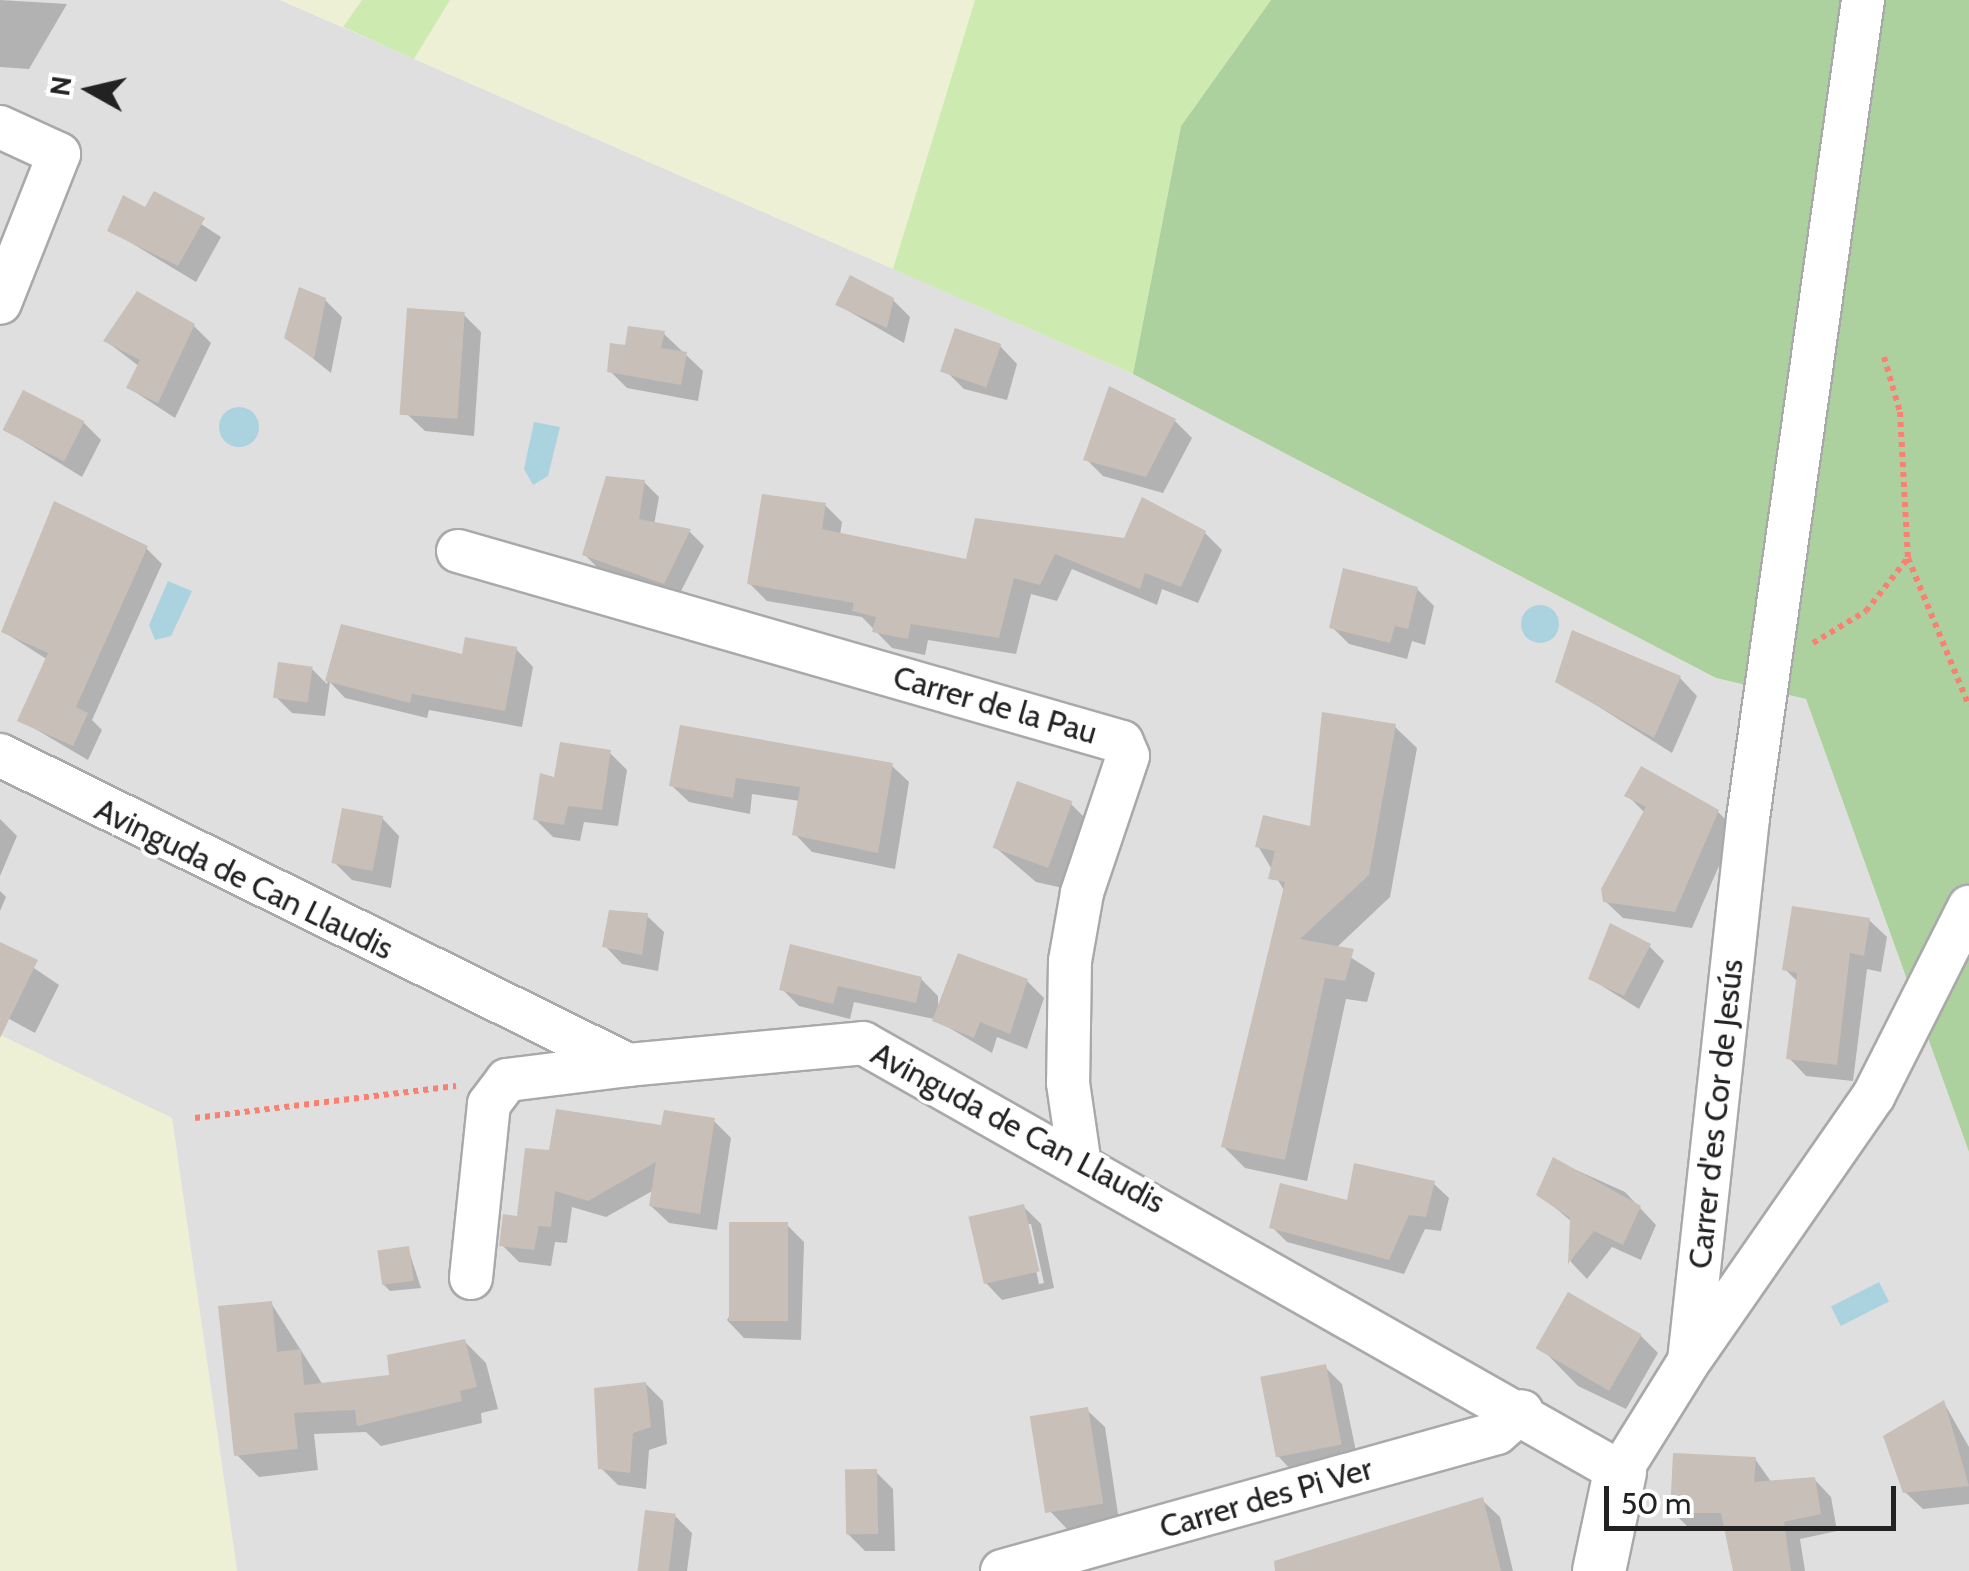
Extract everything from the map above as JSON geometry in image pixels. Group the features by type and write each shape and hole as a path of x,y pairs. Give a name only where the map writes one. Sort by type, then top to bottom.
{"street":[{"name":"Carrer d'es Cor de Jesús","path":"1598,1571 1620,1472 1689,1361 1773,636 1862,0"},
{"path":"0,127 59,154 0,303"},
{"name":"Carrer de la Pau","path":"458,551 1122,742 1128,756 1082,893 1070,961 1068,1083 1080,1158"},
{"name":"Avinguda de Can Llaudis","path":"0,755 628,1065 863,1043 1080,1158 1522,1411 1620,1472"},
{"path":"1689,1361 1874,1095 1969,907"},
{"path":"471,1278 489,1104 507,1080 628,1065"},
{"name":"Carrer des Pi Ver","path":"1002,1571 1497,1433 1522,1411"}],"path":[{"path":"1884,357 1900,412 1908,558 1969,706"},
{"path":"1773,636 1810,645 1866,610 1908,558"},
{"path":"196,1118 507,1080"}],"shaded area":[{"path":"0,0 280,0 1133,374 1716,678 1806,699 1969,1152 1969,1571 237,1571 172,1119 0,1035"}],"green space":[{"path":"280,0 362,0 343,27"},
{"path":"362,0 450,0 414,59 343,27"},
{"path":"450,0 975,0 893,269 414,59"},
{"path":"975,0 1271,0 1181,126 1133,374 893,269"},
{"path":"1271,0 1969,0 1969,1152 1806,699 1716,678 1133,374 1181,126"},
{"path":"0,1035 172,1118 237,1571 0,1571"}],"water":[{"path":"239,407 253,413 259,427 253,441 239,447 225,441 219,427 225,413"},
{"path":"534,422 560,427 548,476 533,485 524,469"},
{"path":"168,581 192,591 171,636 155,640 149,625"},
{"path":"1540,605 1553,611 1559,624 1553,637 1540,643 1527,637 1521,624 1527,611"},
{"path":"1879,1282 1889,1302 1841,1326 1831,1307"}],"building":[{"path":"154,191 205,218 178,266 107,231 123,195 145,207"},
{"path":"850,275 894,298 887,328 835,305"},
{"path":"299,287 326,298 314,359 284,338"},
{"path":"137,291 195,324 158,403 126,388 140,360 103,341"},
{"path":"407,308 465,312 457,419 400,415"},
{"path":"628,326 665,331 661,348 687,352 681,385 607,372 610,343 625,345"},
{"path":"955,328 1001,344 986,387 940,371"},
{"path":"1109,386 1176,419 1146,477 1083,460"},
{"path":"23,390 84,421 64,461 3,430"},
{"path":"606,476 645,480 639,519 691,529 664,584 582,555"},
{"path":"762,494 826,503 822,529 966,559 975,518 1124,538 1142,497 1206,531 1181,587 1145,573 1140,589 1055,554 1040,585 1014,578 999,638 911,624 908,639 872,632 876,617 852,611 854,603 747,584"},
{"path":"54,501 148,546 76,707 88,713 73,746 17,721 48,653 1,632"},
{"path":"1343,568 1418,587 1408,629 1395,626 1390,643 1329,628"},
{"path":"341,624 462,654 465,637 517,647 505,711 412,694 410,703 325,681"},
{"path":"1572,630 1681,676 1654,738 1555,682"},
{"path":"278,662 313,667 308,703 273,698"},
{"path":"1322,712 1396,724 1369,875 1300,939 1354,949 1345,981 1325,978 1285,1160 1221,1147 1285,882 1268,879 1275,851 1255,847 1263,815 1310,826"},
{"path":"680,725 893,763 878,853 792,835 800,787 736,778 733,798 669,786"},
{"path":"560,742 611,750 602,810 568,806 564,825 533,820 540,773 554,777"},
{"path":"1641,766 1719,810 1675,912 1603,902 1601,889 1646,807 1624,796"},
{"path":"1017,781 1072,801 1048,868 993,848"},
{"path":"342,808 383,816 373,871 331,863"},
{"path":"1792,906 1870,918 1864,956 1850,953 1837,1065 1786,1059 1797,973 1782,970"},
{"path":"609,910 648,913 642,955 602,947"},
{"path":"1610,923 1651,944 1624,996 1588,979"},
{"path":"0,942 38,960 0,1038"},
{"path":"790,944 922,977 916,1003 838,986 833,1004 779,990"},
{"path":"958,953 1028,979 1010,1034 980,1022 974,1038 932,1021"},
{"path":"556,1109 661,1125 664,1110 715,1118 700,1214 649,1206 656,1162 588,1201 555,1191 551,1227 539,1226 534,1250 499,1246 503,1214 517,1216 525,1148 549,1150"},
{"path":"1553,1157 1641,1206 1623,1245 1594,1231 1568,1264 1570,1218 1536,1195"},
{"path":"1354,1163 1435,1181 1426,1217 1409,1215 1389,1260 1269,1228 1280,1183 1347,1200"},
{"path":"1024,1204 1040,1271 984,1284 968,1217"},
{"path":"729,1222 788,1222 788,1321 729,1321"},
{"path":"409,1246 414,1281 382,1285 377,1250"},
{"path":"1568,1292 1642,1334 1609,1391 1536,1348"},
{"path":"272,1301 277,1352 301,1349 304,1385 389,1375 387,1355 465,1339 477,1387 460,1391 462,1401 357,1426 355,1410 294,1413 298,1449 234,1456 218,1306"},
{"path":"1326,1364 1342,1444 1276,1457 1260,1377"},
{"path":"646,1382 651,1427 633,1433 630,1473 598,1469 594,1388"},
{"path":"1944,1400 1969,1486 1903,1493 1883,1436"},
{"path":"1088,1407 1103,1504 1045,1513 1030,1416"},
{"path":"1673,1453 1756,1457 1754,1482 1815,1477 1821,1514 1784,1522 1791,1571 1733,1571 1721,1513 1670,1513"},
{"path":"877,1469 878,1534 846,1535 845,1470"},
{"path":"1483,1497 1501,1571 1275,1571 1274,1561"},
{"path":"645,1510 676,1514 669,1571 638,1571"}]}
